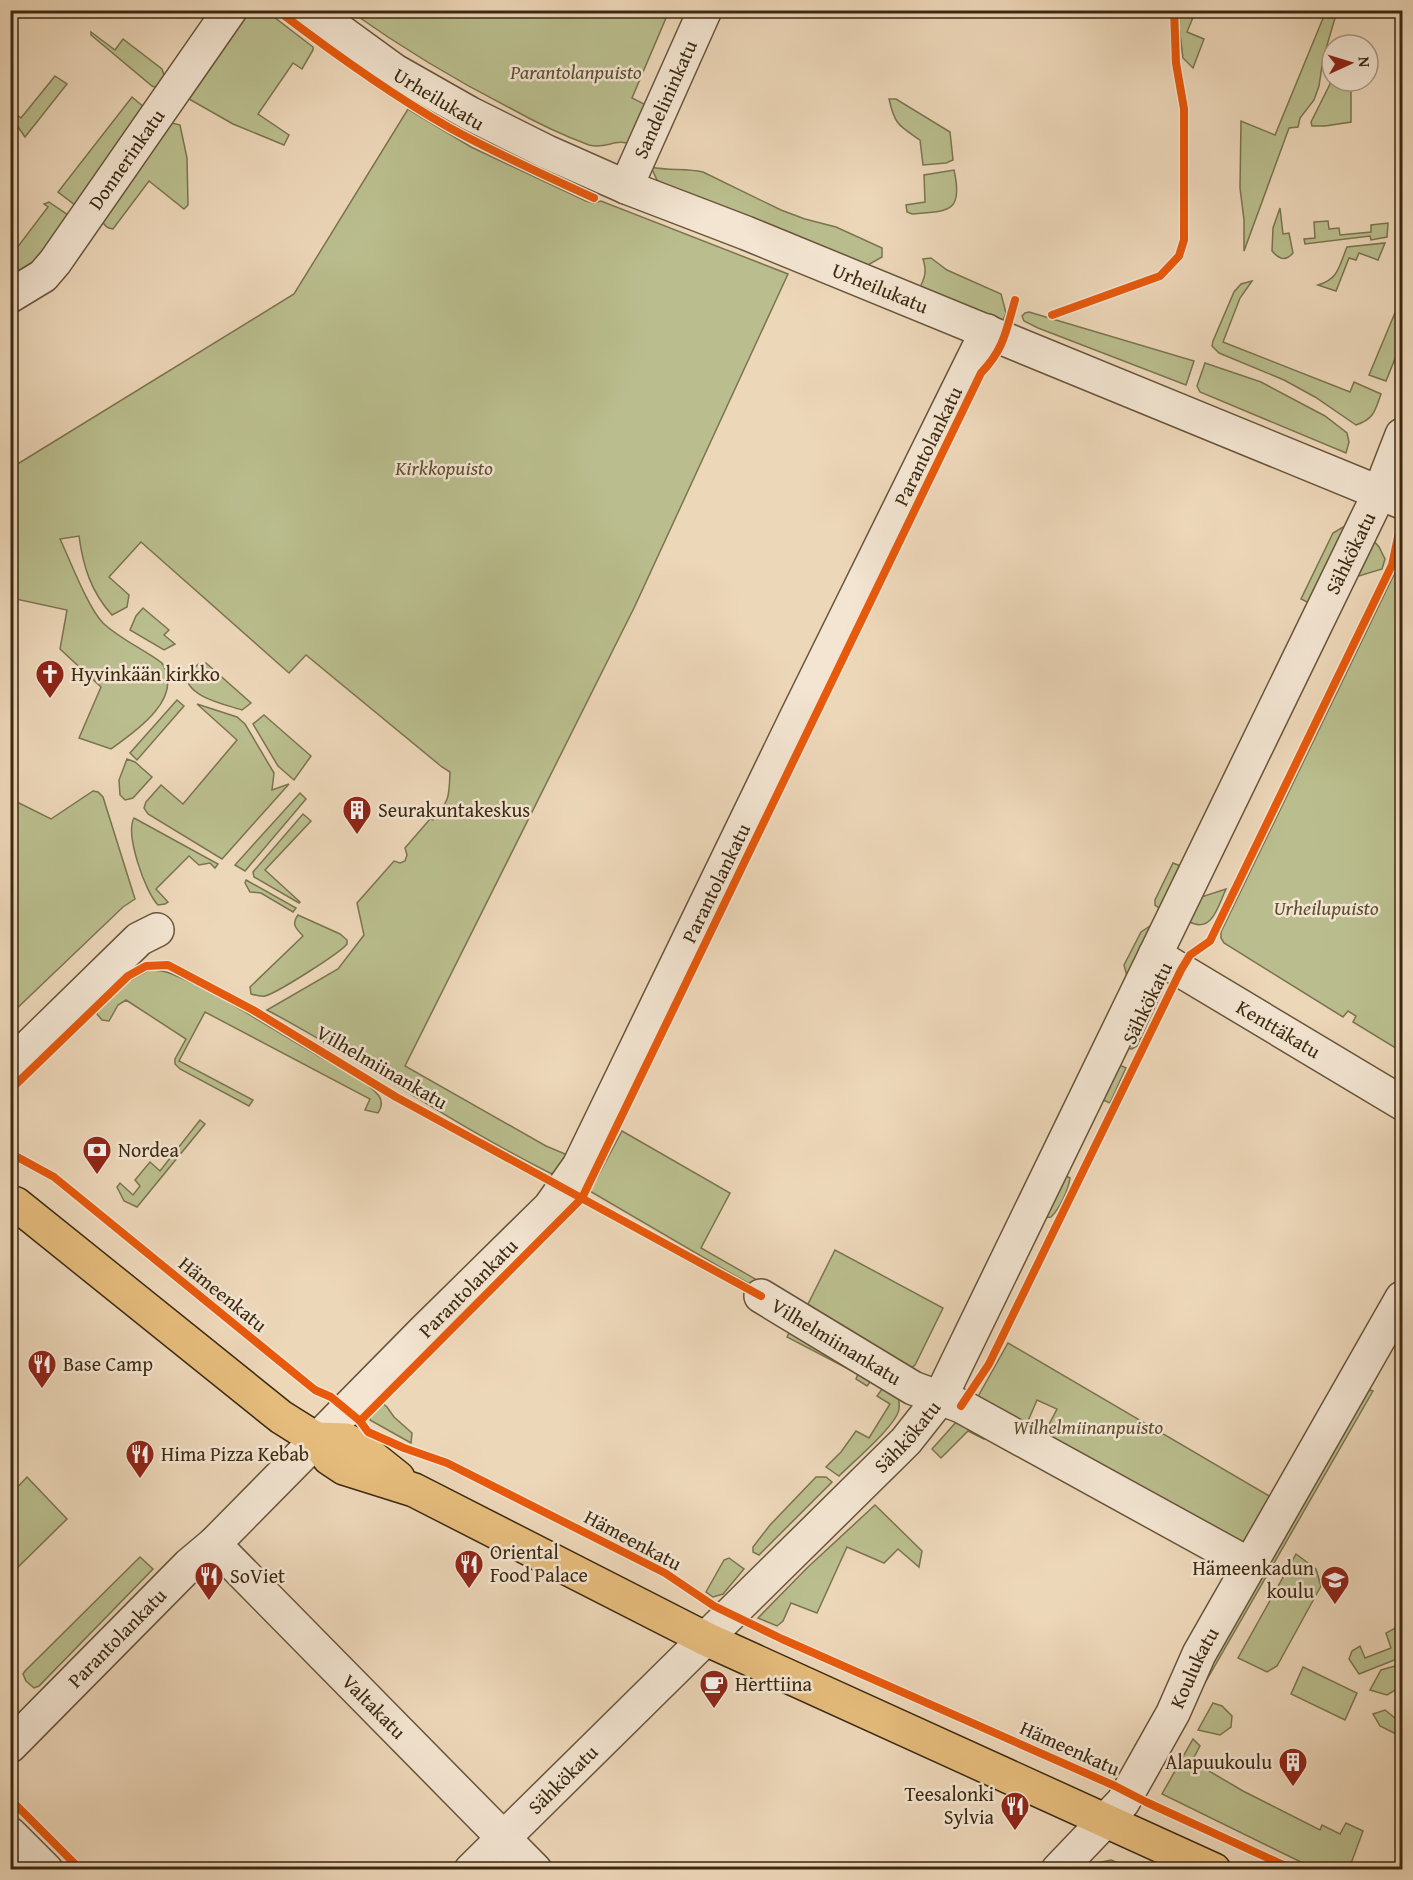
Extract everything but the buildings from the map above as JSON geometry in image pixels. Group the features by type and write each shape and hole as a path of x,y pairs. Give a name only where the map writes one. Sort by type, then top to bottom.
{"main road":[{"path":"12,1201 272,1410 316,1439 346,1440 358,1446 414,1490 706,1639 1214,1869"}],"street":[{"name":"Donnerinkatu","path":"10,296 43,276 55,262 230,10"},
{"name":"Urheilukatu","path":"311,10 395,71 430,92 547,152 626,187 746,233 1391,498"},
{"name":"Sandelininkatu","path":"626,187 705,10"},
{"name":"Parantolankatu","path":"10,1746 550,1207 579,1166 987,331"},
{"name":"Sähkökatu","path":"471,1869 906,1441 940,1398 1155,955 1391,498 1402,435"},
{"path":"10,1065 140,939 157,930"},
{"name":"Kenttäkatu","path":"1155,955 1402,1103"},
{"name":"Vilhelmiinankatu","path":"761,1296 914,1388 967,1409 1250,1565"},
{"name":"Koulukatu","path":"1058,1869 1123,1802 1173,1713 1199,1654 1402,1298"},
{"name":"Valtakatu","path":"214,1544 536,1869"},
{"path":"10,1834 46,1869"}],"green space":[{"path":"251,10 266,11 313,47 302,69 293,63 258,114 289,135 284,145 233,124 189,99"},
{"name":"Parantolanpuisto","path":"350,11 669,11 632,98 648,106 633,145 621,142 595,146 549,128 468,86 408,50"},
{"path":"669,11 689,11 684,17"},
{"path":"1177,11 1186,11 1194,15 1187,32 1204,39 1193,68 1183,58"},
{"path":"1326,11 1350,11 1335,18 1331,33 1320,33 1319,86 1314,100 1300,118 1298,127 1289,128 1244,251 1244,220 1240,188 1241,121 1275,135"},
{"path":"91,32 115,50 123,39 162,69 165,78 158,88 152,86 91,35"},
{"path":"55,76 67,84 25,137 11,117 13,112 21,118"},
{"path":"1326,93 1351,93 1351,122 1312,126 1311,122"},
{"path":"132,97 145,108 75,205 58,192"},
{"path":"889,99 896,99 950,132 953,160 946,163 923,165 920,140 899,124 893,114"},
{"name":"Kirkkopuisto","path":"408,109 471,147 586,201 593,203 601,201 788,274 634,608 405,1066 546,1146 570,1156 554,1175 481,1136 267,1010 338,969 364,935 357,903 394,861 400,863 405,861 407,855 405,848 430,819 433,820 443,808 449,793 450,772 306,655 289,673 141,542 109,577 129,595 127,607 112,615 93,588 83,558 79,536 60,539 97,616 117,634 162,663 167,676 167,689 162,701 144,724 111,749 79,738 101,687 60,649 67,610 11,598 11,468 294,294"},
{"path":"172,123 180,125 187,158 188,205 184,209 149,181 113,229 107,227 102,220"},
{"path":"651,167 703,172 781,210 836,227 882,248 882,257 868,265 664,185 657,180"},
{"path":"954,170 957,195 950,207 935,212 912,214 907,212 906,205 925,202 924,175"},
{"path":"49,202 68,215 35,261 11,276 10,257 48,207 44,204"},
{"path":"1280,208 1283,234 1289,233 1293,253 1285,258 1280,258 1272,251 1273,228"},
{"path":"1328,221 1329,229 1339,228 1340,235 1371,232 1371,225 1388,223 1387,237 1371,240 1370,236 1305,244 1304,239 1315,238 1314,222"},
{"path":"1385,243 1378,260 1359,253 1356,260 1349,258 1336,291 1318,285 1334,275 1347,247"},
{"path":"931,258 947,270 1001,294 1006,313 1002,323 919,289 925,274 923,259"},
{"path":"1252,281 1240,298 1223,342 1350,392 1354,382 1381,394 1370,417 1356,425 1315,397 1284,380 1219,353 1212,346 1234,292 1241,284"},
{"path":"1402,296 1402,341 1386,381 1369,375"},
{"path":"1029,312 1194,361 1186,385 1038,328 1024,321 1022,316"},
{"path":"1205,363 1261,382 1325,416 1347,433 1349,442 1346,453 1200,392 1197,386"},
{"path":"1343,527 1347,528 1311,604 1301,599 1333,533"},
{"path":"1373,540 1385,559 1382,569 1359,576 1357,574"},
{"name":"Urheilupuisto","path":"1402,558 1402,1052 1353,1022 1356,1016 1348,1011 1343,1017 1224,943 1221,932"},
{"path":"143,608 169,630 164,635 175,644 164,650 130,630 136,616"},
{"path":"206,663 251,703 242,710 216,702 192,688 187,681 186,673 199,664 202,667"},
{"path":"177,700 184,706 137,760 130,753"},
{"path":"197,704 237,717 245,724 274,773 272,790 289,784 222,859 148,814 144,808 146,802 161,785 183,804 237,740"},
{"path":"264,715 311,756 294,780 278,766 253,724"},
{"path":"127,759 135,762 152,777 133,798 125,800 120,795 119,780"},
{"path":"93,791 103,797 135,899 123,907 11,1014 11,799 51,819"},
{"path":"300,793 306,799 245,871 235,865"},
{"path":"303,814 311,821 265,870 299,903 254,877 253,872"},
{"path":"134,818 218,864 215,868 210,863 199,865 189,856 156,889 168,902 158,905 142,876 134,849 132,826"},
{"path":"1173,863 1183,867 1162,910 1155,905 1155,900"},
{"path":"246,880 296,908 293,912 261,893 250,892 245,883"},
{"path":"1226,889 1217,910 1208,922 1196,924 1188,921 1198,898"},
{"path":"298,915 340,934 347,940 347,944 321,964 272,993 263,996 251,994 250,987 303,936 295,924"},
{"path":"1150,926 1154,927 1128,980 1124,965 1141,932"},
{"path":"149,970 169,973 209,991 350,1074 379,1096 382,1104 378,1113 365,1110 370,1099 205,1012 179,1061 253,1100 249,1106 180,1069 175,1064 175,1059 186,1039 126,1000 118,1005 109,1021 102,1020 97,1014 98,1010 129,981"},
{"path":"1166,983 1137,1046 1132,1049 1125,1048 1155,990"},
{"path":"1117,1064 1126,1068 1110,1103 1101,1099"},
{"path":"200,1120 205,1124 137,1207 124,1201 117,1187 120,1183 133,1195 140,1186 135,1180 150,1162 160,1171"},
{"path":"622,1131 730,1193 701,1248 806,1308 835,1250 943,1308 915,1365 910,1369 737,1277 588,1190 597,1178"},
{"path":"1064,1175 1070,1178 1063,1199 1051,1217 1042,1218"},
{"path":"793,1325 874,1377 867,1386 856,1379 858,1374 787,1337"},
{"name":"Wilhelmiinanpuisto","path":"1008,1343 1271,1497 1241,1550 975,1402","holes":["1037,1400 1057,1409 1046,1430 1028,1421"]},
{"path":"885,1385 897,1390 899,1409 896,1416 883,1434 839,1476 826,1467 841,1452 856,1431 869,1438 890,1404 877,1396"},
{"path":"1373,1391 1190,1709 1201,1677 1366,1392"},
{"path":"381,1402 412,1433 411,1443 370,1420 370,1414"},
{"path":"958,1420 987,1436 984,1439 968,1431 941,1458 932,1449"},
{"path":"27,1477 67,1519 11,1574 11,1494"},
{"path":"816,1477 826,1477 832,1482 759,1555 753,1552 753,1547 770,1525"},
{"path":"875,1505 922,1551 919,1567 898,1549 884,1563 847,1547 817,1613 791,1603 783,1621 777,1626 758,1618 807,1568"},
{"path":"1296,1554 1316,1569 1321,1586 1277,1666 1267,1672 1238,1658"},
{"path":"140,1557 153,1569 39,1686 34,1688 26,1681 23,1674 25,1671"},
{"path":"729,1558 744,1569 723,1594 713,1597 706,1592 724,1560"},
{"path":"1399,1626 1402,1628 1402,1657 1359,1674 1349,1659 1352,1651 1360,1646 1365,1658 1391,1648 1386,1633"},
{"path":"1402,1664 1402,1686 1387,1695 1370,1690 1381,1670"},
{"path":"1303,1667 1357,1693 1345,1720 1291,1694"},
{"path":"1402,1702 1402,1715 1399,1723 1402,1725 1402,1737 1380,1726 1373,1714 1385,1710 1395,1718"},
{"path":"1213,1703 1222,1706 1232,1716 1231,1727 1220,1735 1198,1730"},
{"path":"1193,1739 1200,1746 1192,1761 1243,1791 1320,1830 1322,1825 1340,1834 1346,1823 1363,1831 1349,1869 1315,1869 1162,1794"},
{"path":"1111,1860 1133,1869 1091,1869 1097,1863"}],"cycle path":[{"path":"277,10 362,72 428,115 486,147 594,198"},
{"path":"1052,315 1160,276 1179,256 1184,240 1184,109 1176,63 1174,10"},
{"path":"360,1421 582,1198 981,373 999,348 1015,300"},
{"path":"961,1406 989,1364 1181,970 1190,955 1210,941 1392,565 1402,518"},
{"path":"10,1090 128,976 146,966 168,965 253,1010 396,1097 761,1296"},
{"name":"Hämeenkatu","path":"10,1153 54,1177 315,1390 331,1397 360,1421 368,1432 447,1463 665,1573 714,1606 782,1639 1115,1786 1294,1870"},
{"path":"10,1799 81,1870"}],"place":[{"name":"Hyvinkään kirkko","path":"50,700"},
{"name":"Seurakuntakeskus","path":"357,836"},
{"name":"Nordea","path":"97,1176"},
{"name":"Base Camp","path":"42,1390"},
{"name":"Hima Pizza Kebab","path":"140,1480"},
{"name":"Oriental Food Palace","path":"469,1590"},
{"name":"SoViet","path":"209,1602"},
{"name":"Hämeenkadun koulu","path":"1335,1606"},
{"name":"Herttiina","path":"714,1710"},
{"name":"Alapuukoulu","path":"1293,1788"},
{"name":"Teesalonki Sylvia","path":"1015,1832"}]}
